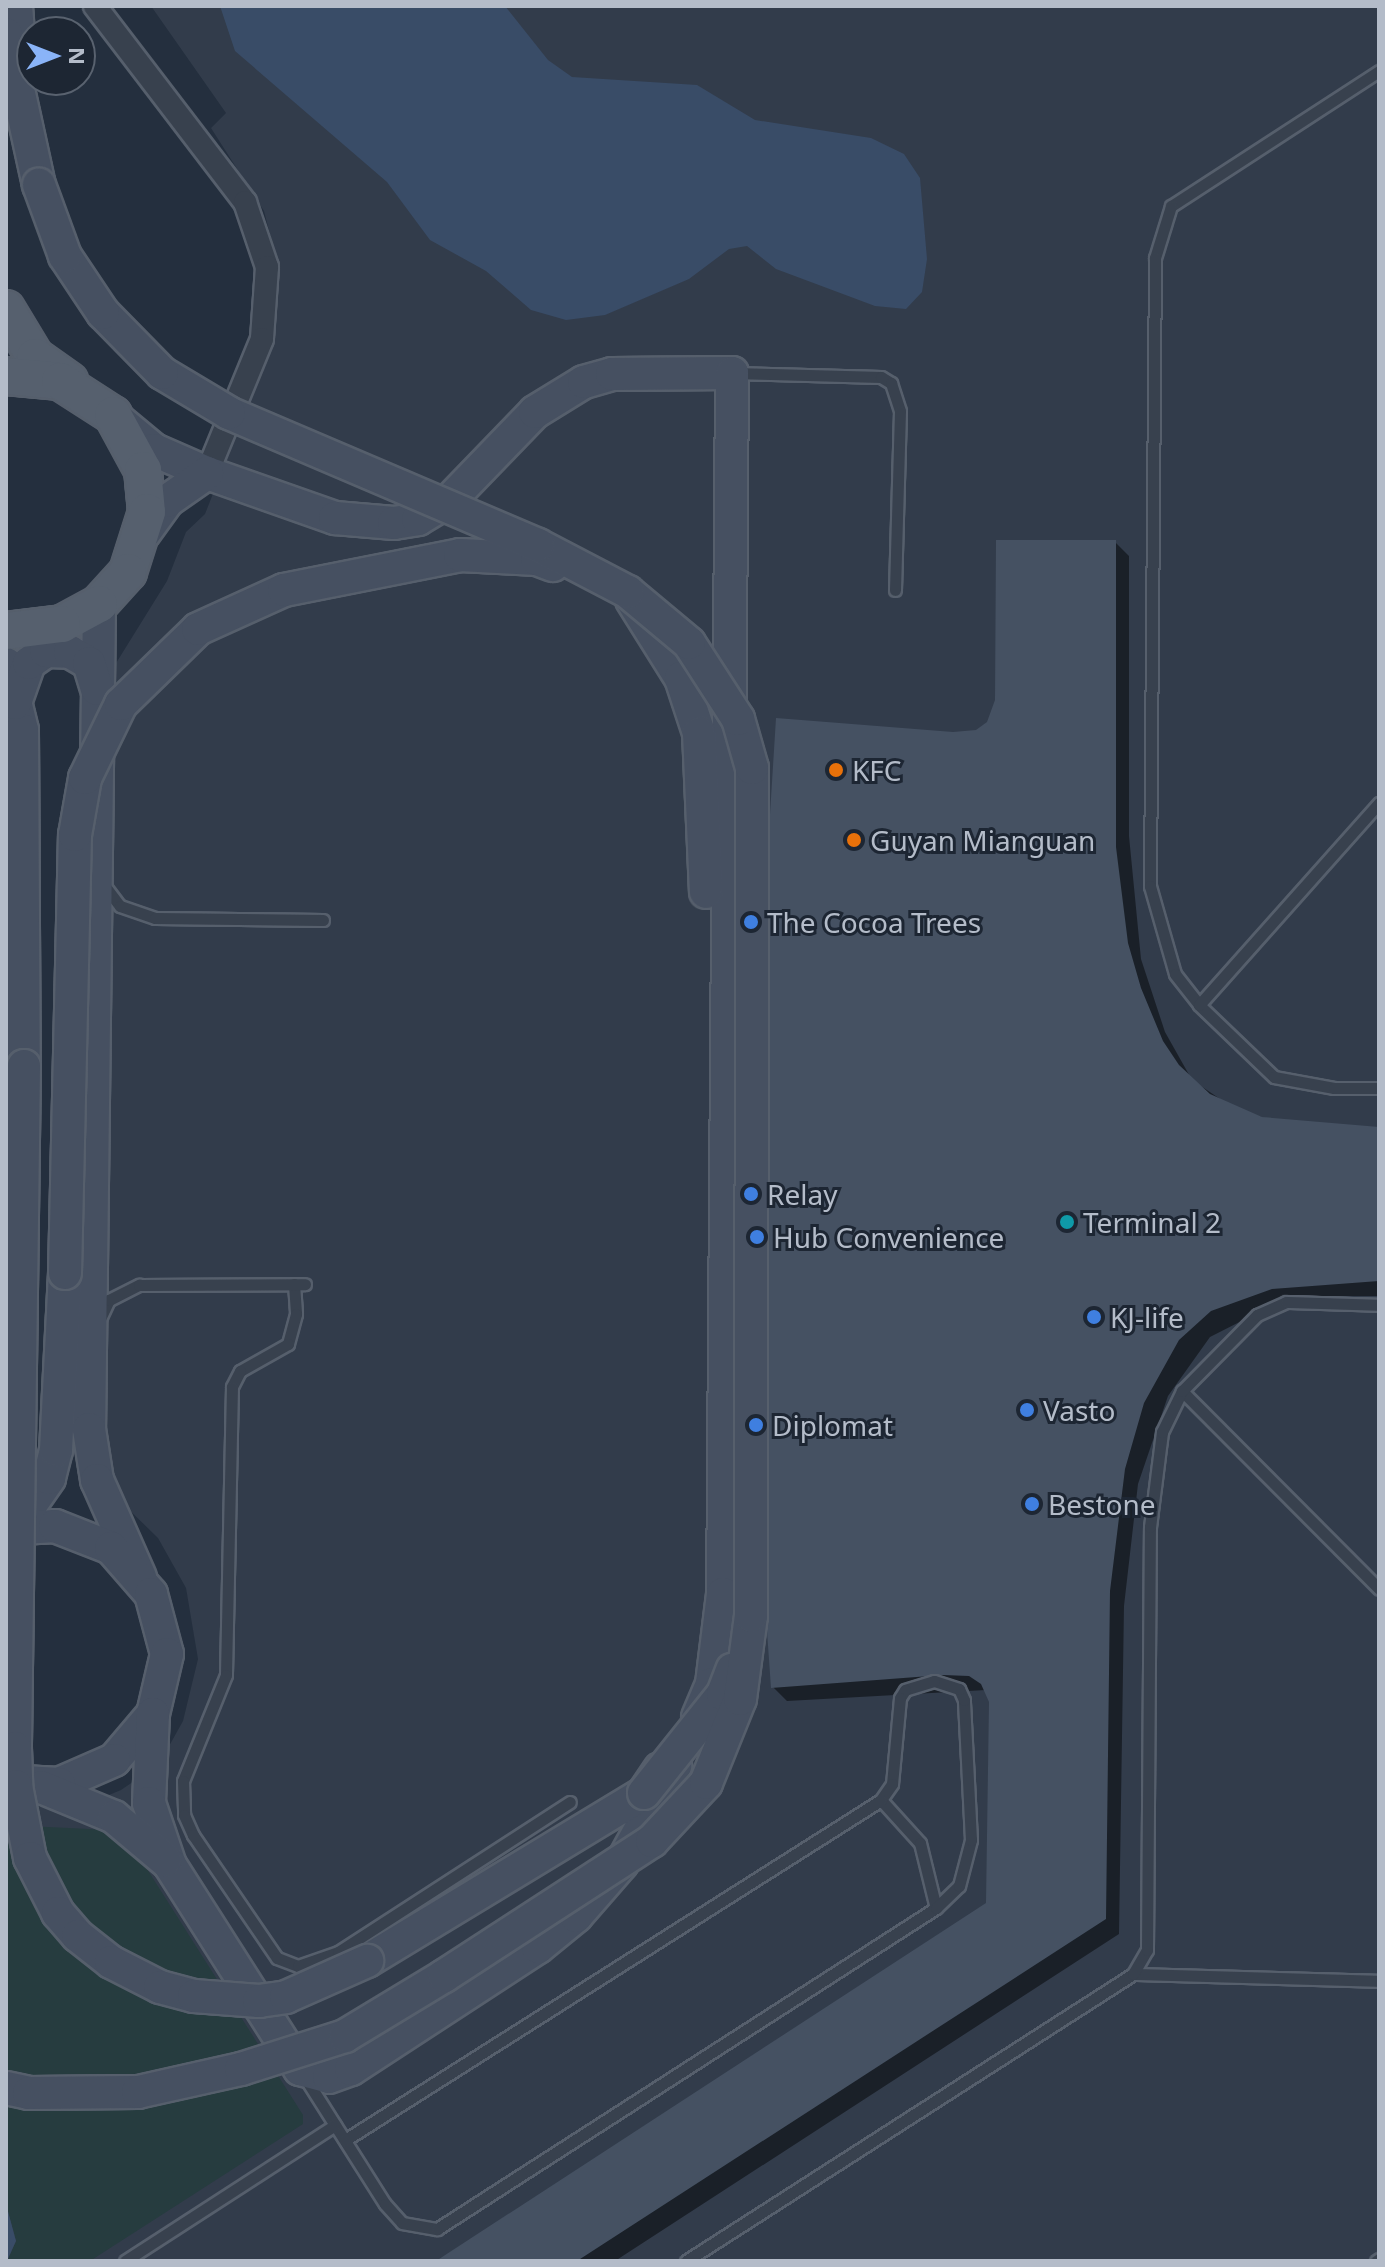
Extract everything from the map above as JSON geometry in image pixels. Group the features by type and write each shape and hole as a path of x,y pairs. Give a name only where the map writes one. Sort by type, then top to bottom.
{"main road":[{"path":"6,34 16,69"},
{"path":"6,2088 29,2093 138,2092 241,2069 345,2036 444,1976 652,1841 706,1783 740,1699 751,1616 752,768 738,719 689,643 628,592 538,545 229,413 162,373 103,313 65,256 39,185 23,96"},
{"path":"6,309 35,357 154,450 207,473 335,518 394,523 418,519 450,500 535,412 584,382 612,374 732,373 723,1594 712,1684 687,1745 622,1863 576,1916 538,1947 351,2069 329,2077 300,2069 170,1865 149,1803 153,1714 167,1654 160,1613 140,1577 97,1480 89,1429 99,604"},
{"path":"6,376 39,376 79,390"},
{"path":"113,415 143,470 144,533"},
{"path":"6,631 62,624 99,604 128,572 144,533 167,501 207,473"},
{"path":"6,1527 29,1507 49,1478 56,1450 65,1273 75,835 85,778 121,704 198,629 298,587 460,555 537,559 628,592 681,678 699,733 706,801 709,1550 698,1686 680,1739 644,1793"},
{"path":"6,744 16,697 29,663 46,651 70,652 89,663 98,692"},
{"path":"6,664 22,730 24,1066 16,1786 30,1858 58,1913 111,1962 160,1987 228,2000 286,1997 367,1961 644,1793 723,1694 751,1616"},
{"path":"6,1527 34,1525 74,1531 111,1548 140,1577"},
{"path":"38,1786 78,1779 114,1760 153,1714"},
{"path":"6,1781 38,1786 114,1817 170,1865"}],"street":[{"path":"95,6 245,202 267,267 262,339 207,473"}],"lane":[{"path":"1379,71 1171,206 1155,258 1150,886 1175,974 1199,1005 1274,1077 1334,1088 1379,1088"},
{"path":"732,373 881,377 891,383 900,411 895,590"},
{"path":"1199,1005 1379,803"},
{"path":"96,875 120,906 155,918 323,920"},
{"path":"90,1342 109,1300 139,1285 300,1284 288,1344 240,1371 232,1387 226,1675 183,1781 184,1815 193,1835 277,1958 298,1966 338,1952 570,1802"},
{"path":"686,2261 1133,1974 1147,1950 1150,1527 1162,1432 1182,1391 1257,1315 1286,1302 1379,1305"},
{"path":"1182,1391 1379,1589"},
{"path":"300,2069 335,2125 345,2140 402,2223 437,2229 936,1908 959,1886 971,1840 964,1700 959,1689 934,1681 905,1690 892,1784 881,1800 345,2140"},
{"path":"881,1800 920,1843 936,1908"},
{"path":"1133,1974 1379,1981"},
{"path":"125,2261 335,2125"}],"shaded area":[{"path":"151,6 1379,6 1379,2261 6,2261 6,1807 80,1807 121,1790 159,1764 183,1721 198,1659 186,1588 158,1538 118,1499 103,1444 113,668 167,581 186,532 205,514 261,372 276,301 274,250 264,211 211,128 226,113"}],"green space":[{"path":"6,1825 110,1830 135,1850 303,2115 303,2124 90,2261 7,2261 16,2241 6,2204"}],"water":[{"path":"220,6 505,6 548,60 572,77 697,85 755,120 871,138 904,154 920,178 927,259 922,292 906,309 875,306 776,269 747,246 729,249 689,279 605,315 566,320 531,310 486,271 430,240 387,182 235,51"},
{"path":"6,2204 16,2241 7,2261 6,2261"}],"building":[{"name":"Terminal 2","path":"996,540 1116,540 1116,847 1128,943 1141,988 1163,1041 1179,1065 1210,1094 1262,1117 1379,1127 1379,1281 1272,1289 1211,1311 1179,1340 1144,1403 1125,1469 1110,1591 1106,1919 577,2261 436,2261 986,1903 989,1702 981,1684 969,1676 943,1675 771,1688 765,1603 761,958 776,718 953,732 976,730 987,722 995,700"}],"place":[{"name":"KFC","path":"836,770"},
{"name":"Guyan Mianguan","path":"854,840"},
{"name":"The Cocoa Trees","path":"751,922"},
{"name":"Relay","path":"751,1194"},
{"name":"Terminal 2","path":"1067,1222"},
{"name":"Hub Convenience","path":"757,1237"},
{"name":"KJ-life","path":"1094,1317"},
{"name":"Vasto","path":"1027,1410"},
{"name":"Diplomat","path":"756,1425"},
{"name":"Bestone","path":"1032,1504"}]}
